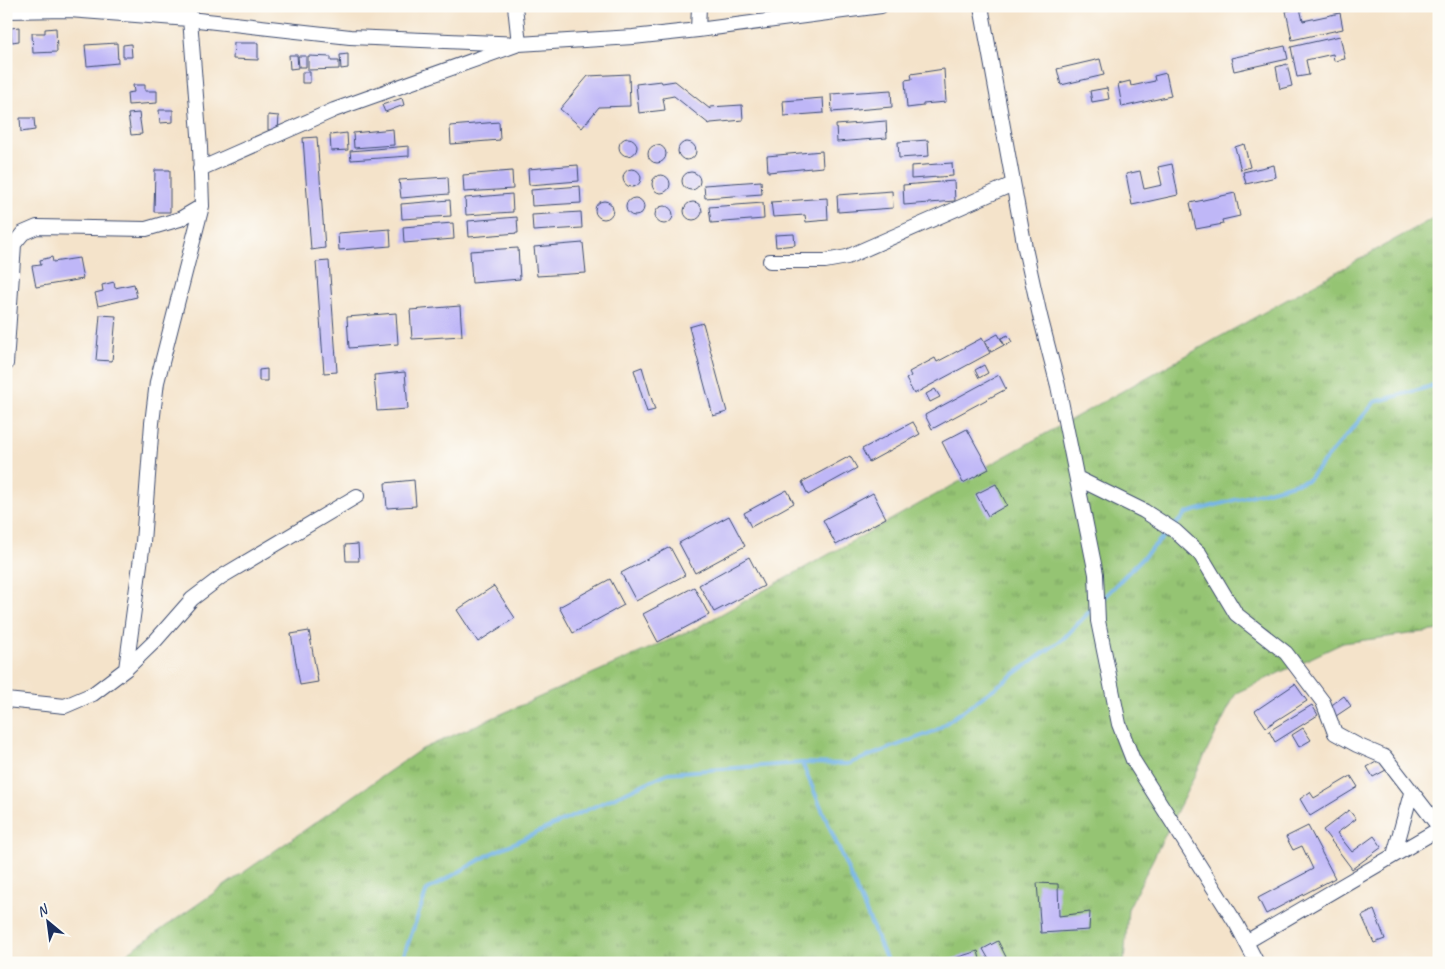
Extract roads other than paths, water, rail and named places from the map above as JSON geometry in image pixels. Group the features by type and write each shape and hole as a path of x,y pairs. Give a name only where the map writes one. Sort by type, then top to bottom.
{"street":[{"path":"515,6 519,44"},
{"path":"698,6 698,30"},
{"path":"6,11 69,10 189,13 350,37 519,44 633,37 881,6"},
{"path":"981,6 1013,184 1040,316 1058,386 1096,574 1098,621 1119,724 1133,760 1232,917 1257,963"},
{"path":"126,669 143,542 157,382 202,206 189,13"},
{"path":"200,169 334,110 519,44"},
{"path":"770,260 825,261 847,257 1013,184"},
{"path":"6,233 23,233 37,227 146,229 180,219 202,206"},
{"path":"6,364 14,244 23,233"},
{"path":"1077,478 1144,511 1175,531 1200,554 1236,614 1286,653 1323,702 1335,733 1384,757 1397,771 1411,793 1439,828 1246,942"},
{"path":"6,700 65,706 93,694 126,669 156,640 192,599 221,577 357,496"},
{"path":"1394,855 1411,793"}],"waterway":[{"path":"1101,600 1187,513 1308,480 1375,402 1439,384"},
{"path":"401,963 427,890 492,853 668,773 802,763 848,764 935,731 1063,639 1094,607"},
{"path":"802,763 888,963"}]}
